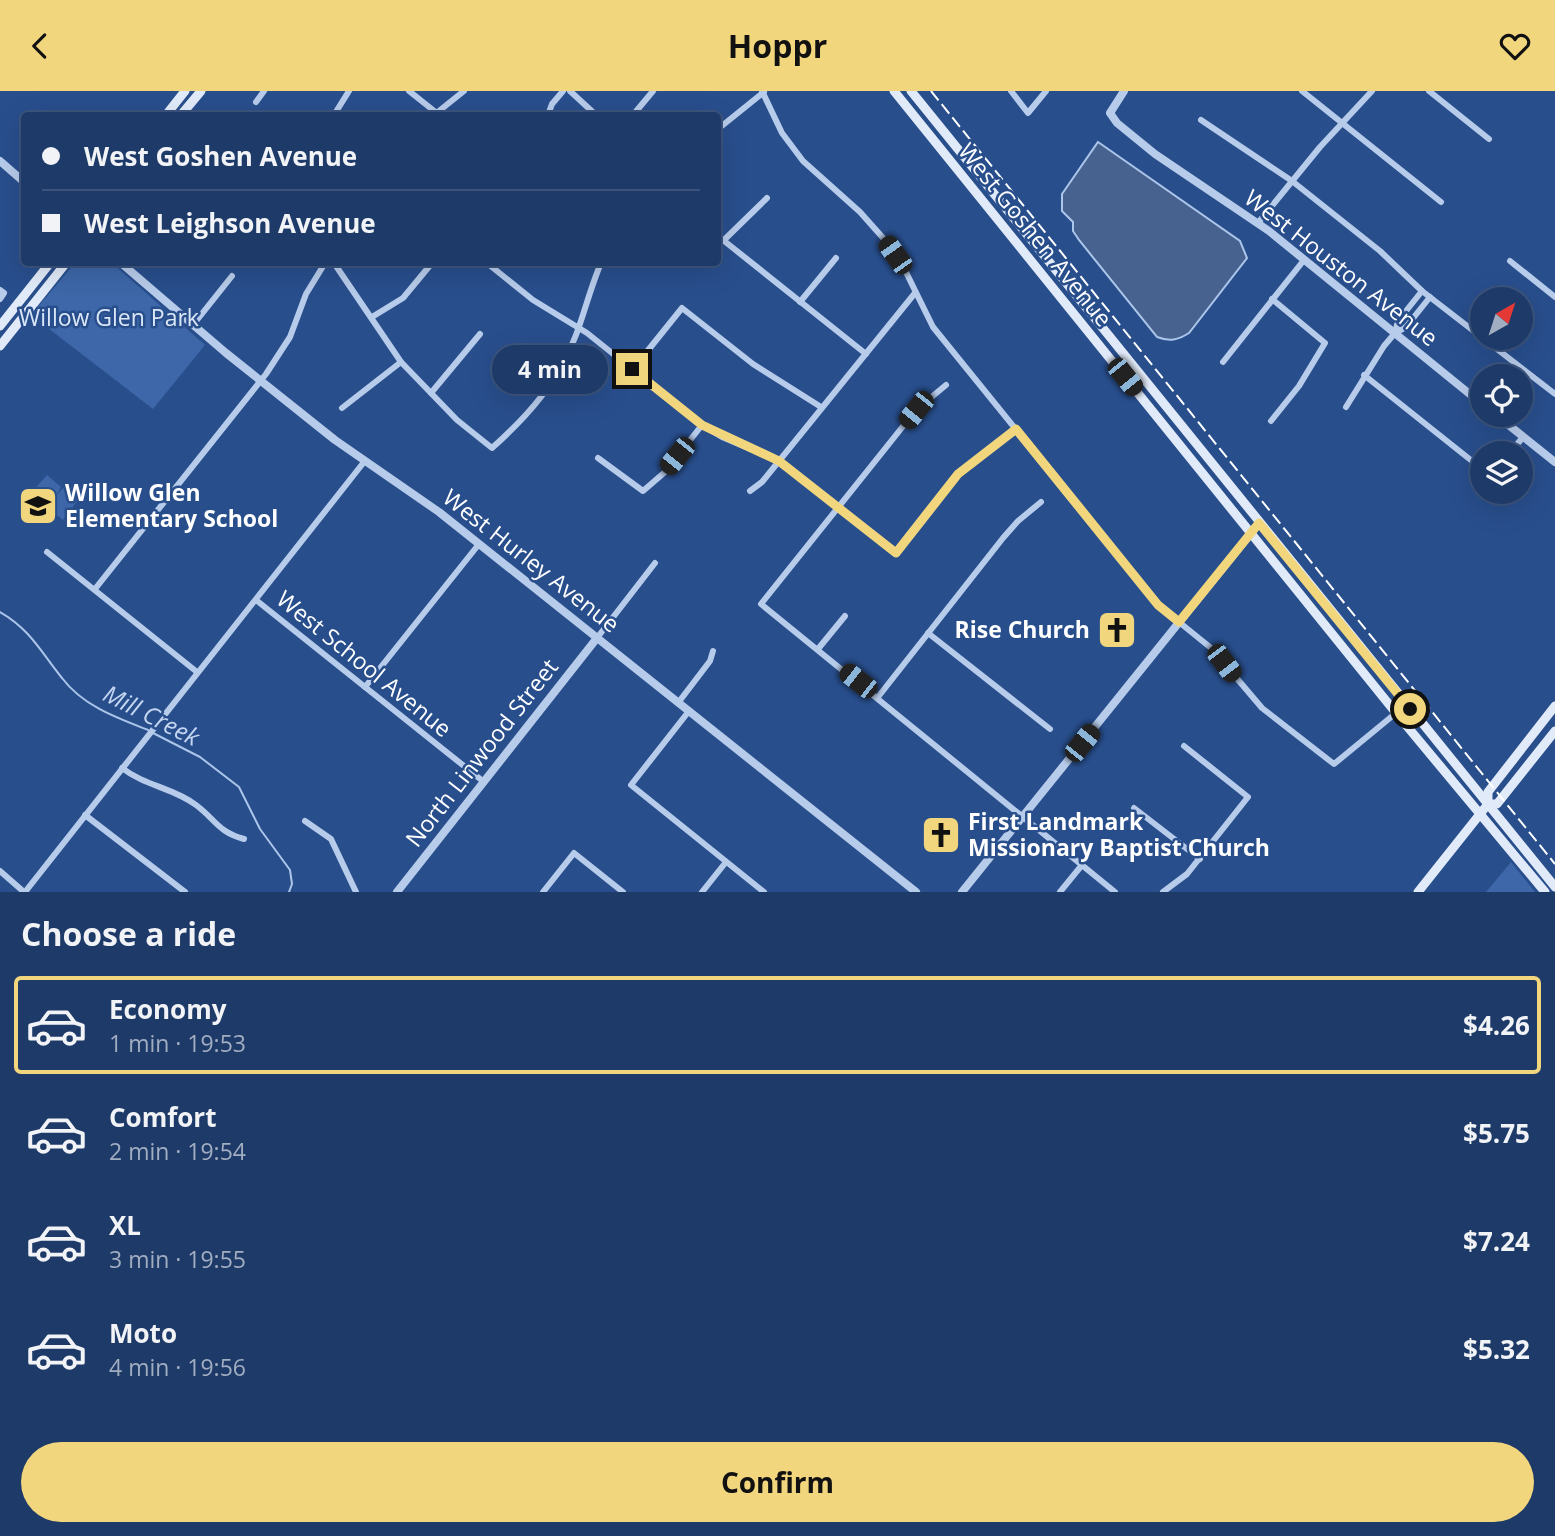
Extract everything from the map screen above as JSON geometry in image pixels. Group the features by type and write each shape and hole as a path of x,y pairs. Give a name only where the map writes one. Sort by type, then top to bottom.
{"main road":[{"path":"168,112 185,91"},
{"path":"184,112 201,91"},
{"name":"West Goshen Avenue","path":"894,91 1396,713 1545,892"},
{"name":"West Goshen Avenue","path":"911,91 1555,887"},
{"path":"0,326 48,266"},
{"path":"0,346 64,266"},
{"path":"1062,300 1080,310 1113,349 1120,351"},
{"path":"1418,892 1488,804 1488,792 1555,706"},
{"path":"1488,804 1497,804 1555,731"}],"street":[{"path":"256,102 264,91"},
{"path":"336,112 349,91"},
{"path":"409,91 434,112"},
{"path":"440,112 464,91"},
{"path":"549,112 563,91"},
{"path":"570,91 593,112"},
{"path":"636,112 653,91"},
{"path":"1011,91 1028,113 1046,91"},
{"name":"West Houston Avenue","path":"1124,91 1110,113 1117,123 1172,167 1258,223 1470,394"},
{"path":"1302,91 1441,202"},
{"path":"1258,223 1372,91"},
{"path":"1429,91 1489,139"},
{"path":"721,127 763,92 782,133 803,161 859,212 884,239 902,264 933,327 1158,605 1211,648 1262,708 1334,764 1396,713"},
{"path":"1201,120 1292,181 1380,251 1422,291 1555,394"},
{"path":"0,161 21,179"},
{"path":"767,198 723,241 866,354"},
{"path":"800,302 836,258"},
{"path":"1223,362 1304,260"},
{"path":"1510,261 1555,297"},
{"name":"West Hurley Avenue","path":"124,266 193,325 364,462 417,496 916,892"},
{"path":"95,589 283,349 312,283 324,266"},
{"path":"336,266 401,362 492,448 541,399 556,378 579,328 600,266"},
{"path":"372,317 403,298 430,266"},
{"path":"491,266 533,300 579,328 702,425 779,461 896,553 958,474 1016,429"},
{"path":"193,325 232,276"},
{"path":"1346,407 1364,375 1395,333 1398,321 1422,291"},
{"path":"750,491 779,461 915,293"},
{"path":"1395,333 1406,327 1430,297"},
{"path":"1271,421 1299,386 1325,343 1272,299"},
{"path":"632,369 682,308 753,364 821,407"},
{"path":"431,393 480,334"},
{"path":"342,408 401,362"},
{"path":"1364,375 1470,459"},
{"path":"946,385 916,410 761,604 1115,892"},
{"path":"598,458 638,489 647,489 702,425"},
{"path":"1511,427 1555,462"},
{"path":"1520,441 1523,437"},
{"path":"0,871 24,892 364,462"},
{"path":"878,697 1018,521 1041,502"},
{"path":"962,892 1249,531 1259,523"},
{"path":"365,687 478,544"},
{"path":"47,552 197,672"},
{"path":"597,638 655,563"},
{"name":"West School Avenue","path":"256,600 484,782"},
{"path":"818,649 845,616"},
{"path":"928,633 1050,729"},
{"name":"North Linwood Street","path":"397,892 597,638"},
{"path":"678,702 710,661 713,651"},
{"path":"689,711 631,785 764,892"},
{"path":"1163,892 1200,859 1248,797 1184,746"},
{"path":"122,768 144,783 195,804 221,831 244,839"},
{"path":"1134,808 1200,859"},
{"path":"85,815 185,892"},
{"path":"305,821 331,839 356,892"},
{"path":"543,892 575,853 622,892"},
{"path":"702,892 726,862"},
{"path":"1060,892 1082,865"}],"green space":[{"name":"Willow Glen Park","path":"72,266 115,266 205,345 153,409 31,315"},
{"path":"47,475 61,487 56,496 63,488 78,500 63,520 30,494"},
{"path":"1511,862 1535,892 1486,892"}],"shaded area":[{"path":"1098,142 1240,241 1247,258 1189,333 1181,337 1170,340 1157,337 1079,240 1073,231 1073,222 1062,211 1062,194"}],"waterway":[{"name":"Mill Creek","path":"0,612 27,633 70,688 90,704 148,730"},
{"name":"Mill Creek","path":"153,733 200,757 239,787 260,829 290,870 292,884 289,892"}],"railway":[{"path":"931,91 1555,864"}],"place":[{"name":"Willow Glen Elementary School","path":"38,506"},
{"name":"Rise Church","path":"1117,630"},
{"name":"First Landmark Missionary Baptist Church","path":"941,835"}],"route":[{"path":"632,369 702,425 722,437 779,461 896,553 958,474 1016,429 1158,605 1179,622 1249,531 1259,523 1410,709"}]}
